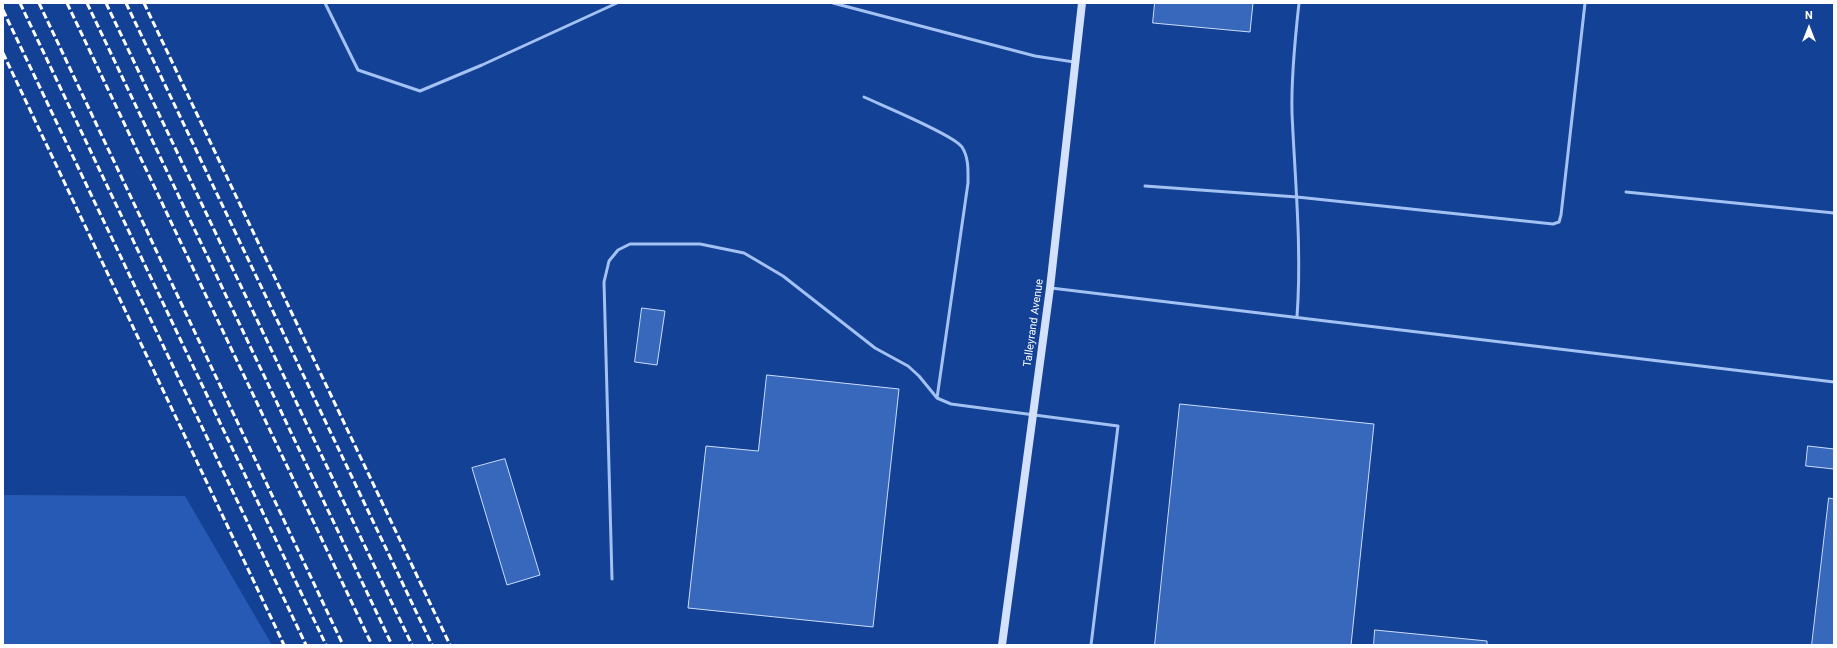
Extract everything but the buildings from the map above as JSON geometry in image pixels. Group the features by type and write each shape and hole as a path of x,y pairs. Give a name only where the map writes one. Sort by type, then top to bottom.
{"street":[{"name":"Talleyrand Avenue","path":"1002,645 1050,288 1082,3"}],"lane":[{"path":"324,3 358,70 420,91 482,65 617,3"},
{"path":"833,3 1036,56 1076,62"},
{"path":"1297,317 1300,284 1292,111 1296,32 1300,3"},
{"path":"1145,186 1297,197 1553,224 1559,222 1585,3"},
{"path":"864,97 947,136 960,145 965,153 968,165 968,183 937,398"},
{"path":"1626,192 1834,213"},
{"path":"612,579 604,282 608,261 618,250 630,244 700,244 744,253 783,276 875,348 908,366 919,376 937,398 951,404 1118,426 1091,645"},
{"path":"1050,288 1834,382"}],"shaded area":[{"path":"3,495 185,496 272,645 3,645"}],"railway":[{"path":"20,3 326,645"},
{"path":"39,3 343,645"},
{"path":"67,3 372,645"},
{"path":"87,3 392,645"},
{"path":"106,3 412,645"},
{"path":"126,3 432,645"},
{"path":"144,3 450,645"},
{"path":"3,10 306,645"},
{"path":"3,53 284,645"}]}
